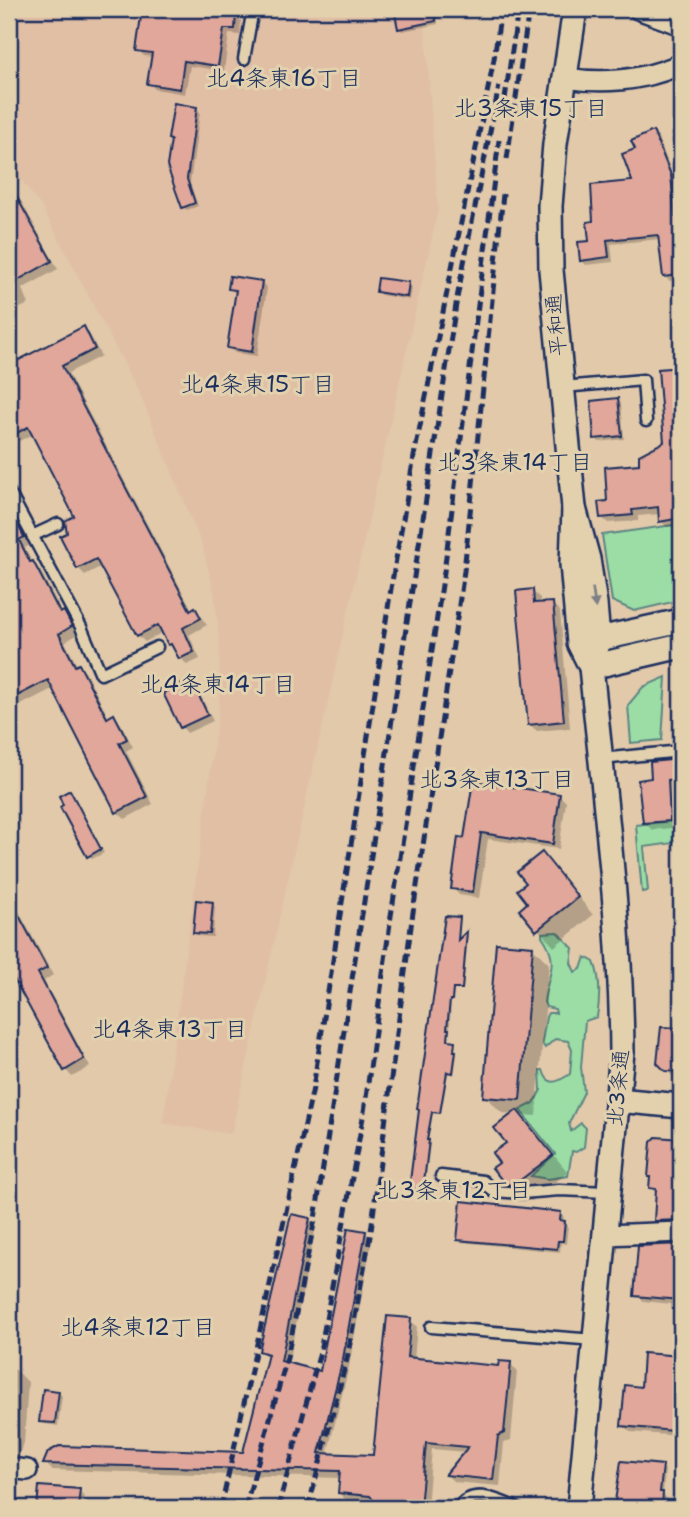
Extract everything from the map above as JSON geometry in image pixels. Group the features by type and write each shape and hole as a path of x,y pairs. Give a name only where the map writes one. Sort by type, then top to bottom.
{"street":[{"name":"平和通","path":"575,9 555,144 550,206 551,270 574,508 572,564 588,641"},
{"path":"638,9 681,25"},
{"path":"565,78 606,82 642,76 681,64"},
{"path":"588,641 681,621"},
{"name":"北3条通","path":"579,1508 622,1052 622,1006 615,911 588,641"},
{"path":"591,667 681,646"},
{"path":"617,1100 681,1107"},
{"path":"605,1235 681,1232"}],"lane":[{"path":"244,59 254,9"},
{"path":"562,387 643,380 646,421"},
{"path":"9,492 80,627 101,674 157,647"},
{"path":"32,536 58,524"},
{"path":"600,759 681,751"},
{"path":"441,1176 482,1181 493,1191 608,1192"},
{"path":"431,1326 595,1340"},
{"path":"458,1508 465,1500 481,1496 517,1508"}],"shaded area":[{"path":"9,9 424,9 438,210 231,1134 163,1123 219,707 220,646 214,591 202,545 139,392 43,209 9,164"}],"green space":[{"path":"681,524 681,600 634,611 612,601 602,535"},
{"path":"666,677 662,740 631,743 628,705 643,687"},
{"path":"681,820 681,842 644,847 648,891 642,892 636,825"},
{"path":"557,932 573,948 571,963 575,972 581,969 585,957 594,962 599,996 597,1017 585,1021 581,1067 584,1092 569,1123 571,1131 581,1123 586,1128 584,1147 576,1152 572,1151 568,1176 548,1179 531,1176 555,1154 520,1110 534,1103 541,1090 540,1070 554,1082 570,1074 572,1050 568,1041 555,1039 545,1048 542,1043 546,1017 548,1013 556,1013 555,1009 546,1007 544,1002 552,962 542,933"}],"building":[{"path":"142,9 227,9 236,13 235,29 224,29 218,66 184,61 180,89 147,84 152,53 136,51"},
{"path":"394,9 435,9 436,21 398,29"},
{"path":"174,103 197,107 187,179 195,203 182,208 167,166"},
{"path":"653,131 671,175 675,216 680,216 681,275 663,277 658,235 607,240 609,257 580,261 578,242 589,241 587,222 593,221 591,185 632,181 622,154 635,149 631,141"},
{"path":"9,183 52,261 9,285"},
{"path":"230,276 262,281 252,352 227,348 236,290 228,289"},
{"path":"378,278 409,282 407,297 376,292"},
{"path":"84,326 95,349 62,366 190,610 195,607 201,618 183,628 194,652 179,659 158,625 137,636 96,559 77,569 60,536 67,533 65,521 74,516 28,427 9,437 9,365"},
{"path":"681,367 681,518 659,522 658,507 632,510 633,515 600,518 598,502 607,501 605,467 639,464 639,455 664,442 658,369"},
{"path":"618,398 622,436 594,439 591,401"},
{"path":"9,507 24,537 19,540 30,562 33,561 60,613 64,611 72,626 59,634 75,666 79,664 107,718 114,714 127,739 119,743 147,797 116,813 48,680 9,700"},
{"path":"533,589 534,603 553,602 564,721 528,725 516,591"},
{"path":"191,679 208,715 180,728 163,693"},
{"path":"681,759 681,779 668,780 670,821 643,823 638,780 651,778 650,762"},
{"path":"473,781 560,794 553,844 481,833 473,892 451,889 458,837 464,838"},
{"path":"70,790 101,849 87,857 60,807 63,805 59,796"},
{"path":"542,852 578,897 536,931 519,910 527,903 517,890 526,883 517,872"},
{"path":"9,897 47,968 38,973 84,1059 64,1071 9,970"},
{"path":"196,900 213,902 210,934 193,933"},
{"path":"445,916 460,917 458,940 467,931 462,989 453,989 447,1029 448,1040 455,1041 456,1051 453,1073 447,1072 440,1113 432,1112 423,1190 409,1189 417,1109"},
{"path":"496,943 533,946 520,1100 483,1097"},
{"path":"661,1027 681,1028 681,1072 665,1071 657,1063"},
{"path":"517,1110 553,1155 514,1185 505,1184 492,1168 499,1163 492,1153 506,1143 494,1128"},
{"path":"656,1137 681,1139 681,1220 654,1221 656,1189 649,1188 648,1177 651,1142"},
{"path":"461,1201 561,1212 560,1220 565,1221 563,1241 558,1241 557,1249 457,1240"},
{"path":"291,1214 310,1218 281,1361 320,1371 348,1228 366,1231 343,1359 319,1453 373,1455 387,1316 411,1318 407,1357 498,1366 499,1361 511,1362 504,1433 498,1436 493,1480 445,1475 468,1447 426,1443 420,1508 378,1506 370,1496 338,1493 340,1471 43,1464 48,1452 59,1446 243,1452 268,1354 259,1351"},
{"path":"681,1244 681,1300 634,1296 638,1246"},
{"path":"643,1353 681,1356 681,1408 675,1408 673,1431 621,1426 625,1385 641,1387"},
{"path":"43,1389 59,1391 55,1423 39,1422"},
{"path":"621,1461 663,1465 660,1492 663,1492 662,1508 614,1508"},
{"path":"39,1486 80,1489 78,1508 37,1508"}],"railway":[{"path":"221,1508 313,1088 393,576 415,451 494,59 501,9"},
{"path":"505,99 518,9"},
{"path":"507,159 529,9"},
{"path":"245,1508 287,1358 315,1219 457,298 499,86"},
{"path":"278,1508 320,1352 364,1112 444,572 499,140"},
{"path":"308,1508 347,1359 371,1231 412,919 464,571 503,194"}],"district":[{"name":"北4条東16丁目","path":"284,78"},
{"name":"北3条東15丁目","path":"531,108"},
{"name":"北4条東15丁目","path":"258,384"},
{"name":"北3条東14丁目","path":"515,462"},
{"name":"北4条東14丁目","path":"218,684"},
{"name":"北3条東13丁目","path":"497,779"},
{"name":"北4条東13丁目","path":"170,1029"},
{"name":"北3条東12丁目","path":"454,1190"},
{"name":"北4条東12丁目","path":"138,1327"}]}
